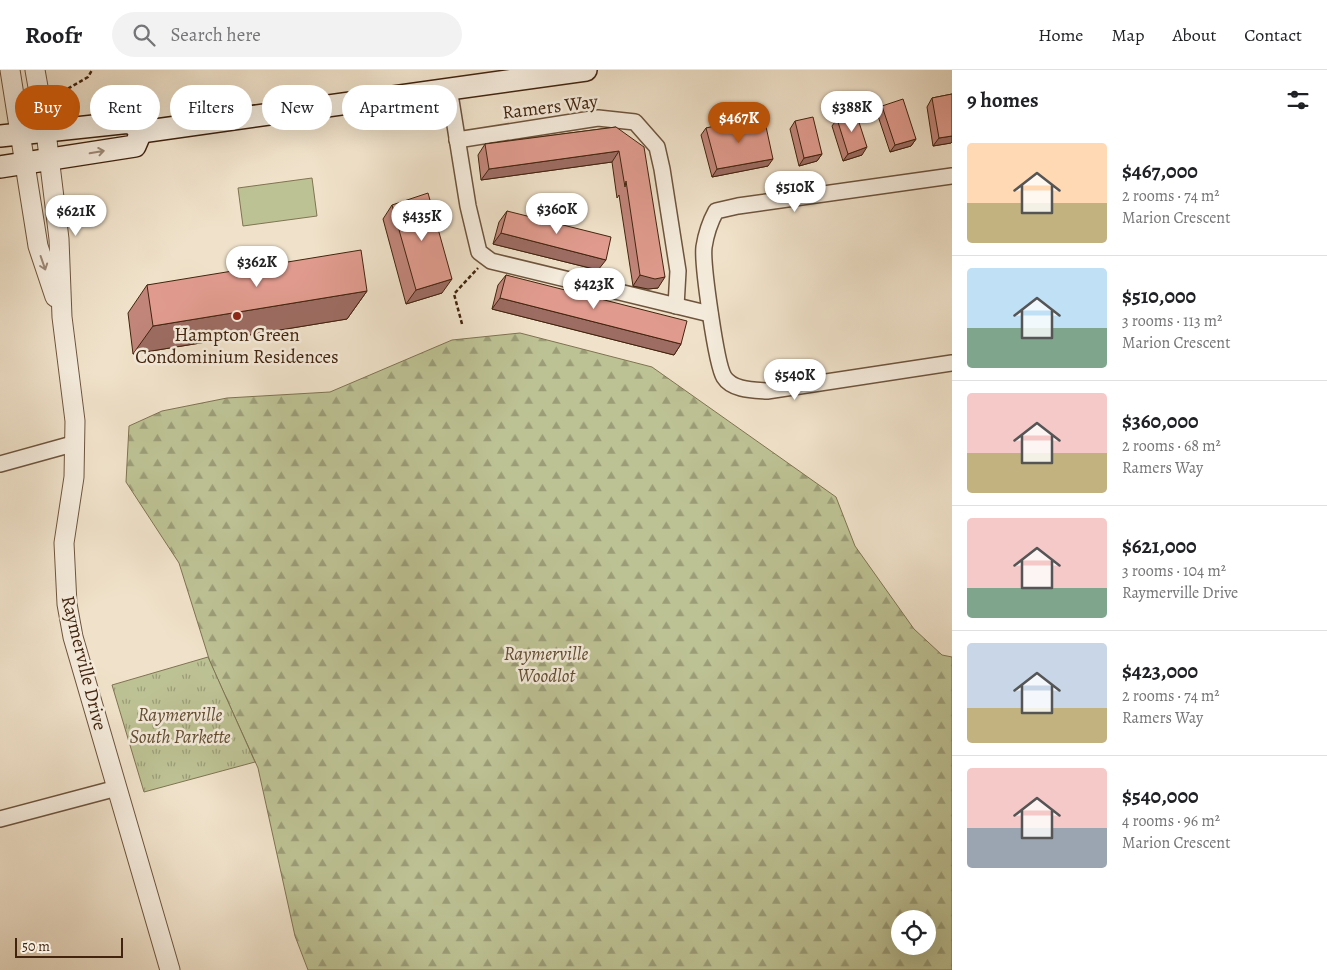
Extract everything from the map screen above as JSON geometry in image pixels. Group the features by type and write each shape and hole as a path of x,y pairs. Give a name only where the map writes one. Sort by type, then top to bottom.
{"main road":[{"path":"457,87 586,70"},
{"path":"141,132 342,103"},
{"path":"0,136 131,122 141,132"},
{"path":"0,168 135,146 141,132"}],"street":[{"name":"Raymerville Drive","path":"10,70 22,133 38,246 62,317"},
{"name":"Raymerville Drive","path":"35,70 46,132 59,239 62,317 72,393 76,443 74,477 64,543 67,604 74,636 170,970"},
{"name":"Ramers Way","path":"457,140 598,118 635,122 657,147 662,169 678,272 676,306"},
{"path":"455,130 479,252 491,261 710,314"},
{"path":"952,176 738,206 716,211 709,224 703,249 710,314 718,360 724,377 736,387 749,390 766,390 952,363"},
{"path":"0,464 76,443"},
{"path":"0,819 117,788"}],"path":[{"path":"74,85 88,77 92,70"},
{"path":"462,324 454,294 479,267 485,256"}],"green space":[{"path":"312,178 317,216 243,226 238,188"},
{"name":"Raymerville Woodlot","path":"520,333 652,367 836,497 855,546 914,629 942,655 952,657 952,970 308,970 295,936 258,768 210,662 179,563 126,482 129,426 162,411 227,398 330,392 452,340"},
{"name":"Raymerville South Parkette","path":"208,657 255,762 144,792 112,685"}],"building":[{"path":"952,94 952,136 939,138 932,98"},
{"path":"903,99 916,139 895,145 882,106"},
{"path":"856,113 867,147 848,154 837,119"},
{"path":"813,117 822,154 804,158 795,121"},
{"path":"744,119 746,126 765,122 773,159 717,169 706,128"},
{"path":"616,127 644,147 665,277 655,279 640,275 626,181 625,187 619,151 489,169 485,144"},
{"path":"428,193 452,279 416,290 392,205"},
{"path":"507,211 611,237 606,260 501,233"},
{"path":"361,250 367,291 153,326 147,285"},
{"path":"506,275 687,321 681,344 500,298"}],"place":[{"name":"Hampton Green Condominium Residences","path":"237,316"}]}
